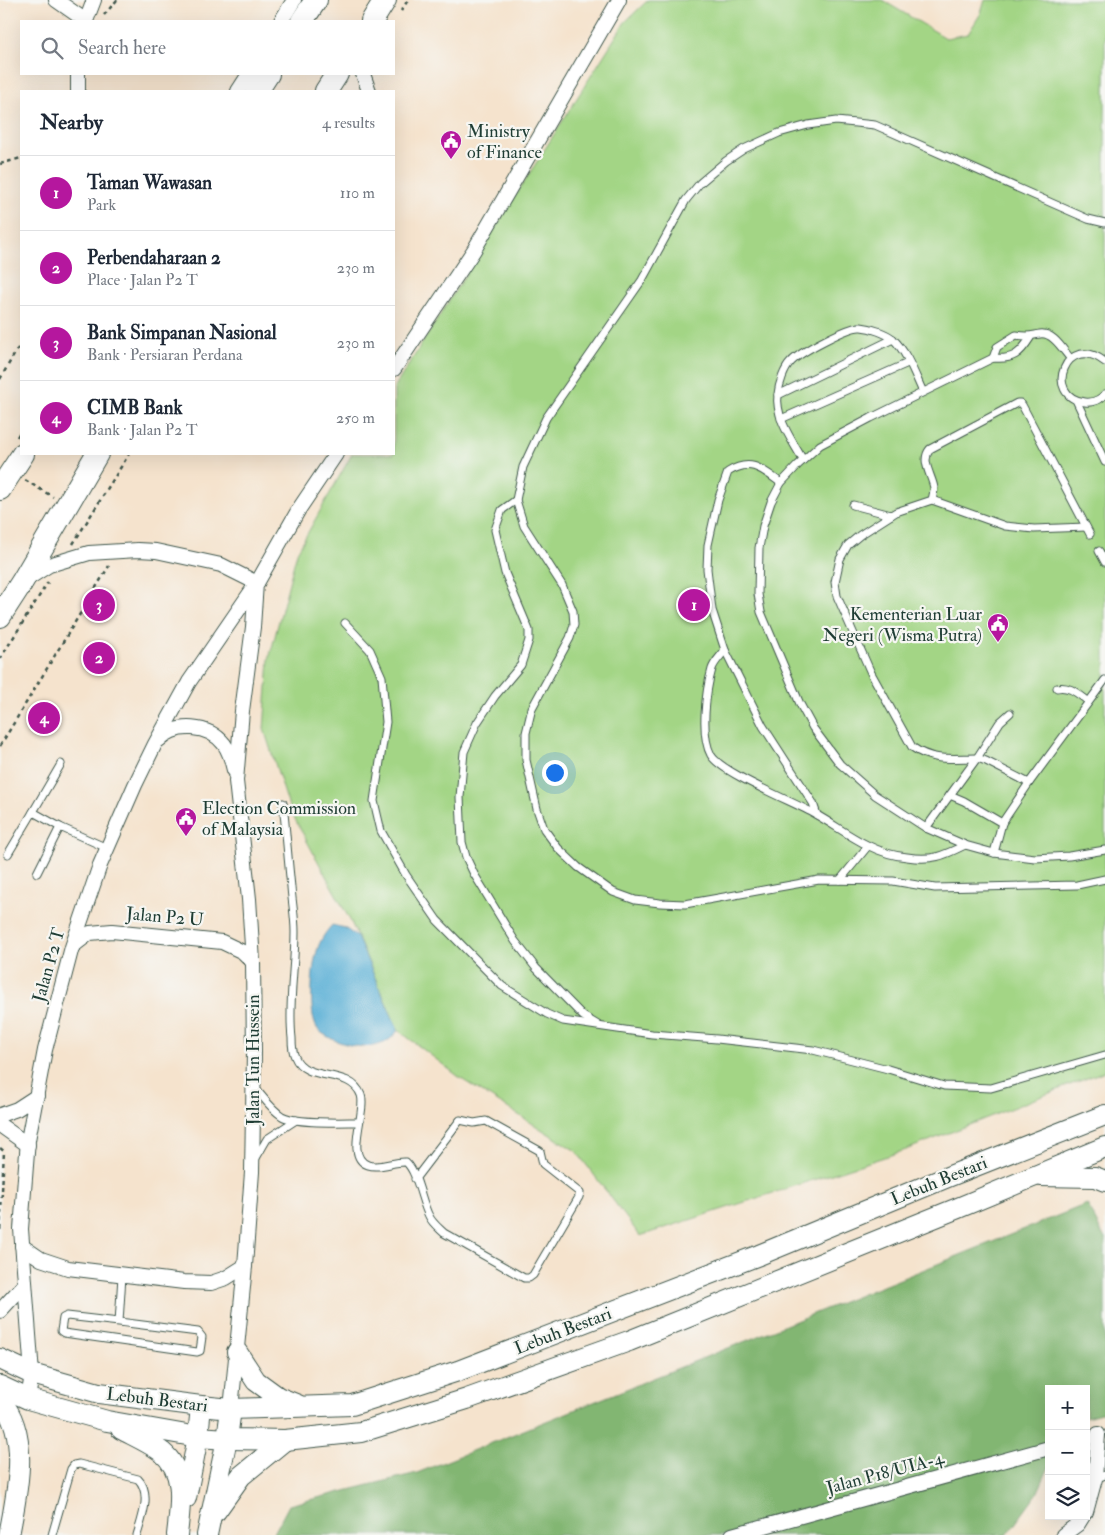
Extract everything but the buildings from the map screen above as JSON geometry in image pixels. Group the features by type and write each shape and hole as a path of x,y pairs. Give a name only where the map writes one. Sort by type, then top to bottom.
{"main road":[{"path":"303,20 316,0"},
{"path":"373,20 385,0"},
{"path":"258,90 267,75"},
{"path":"327,90 336,75"},
{"path":"0,616 96,455"},
{"name":"Lebuh Bestari","path":"0,1359 32,1374 99,1393 231,1409 352,1404 458,1371 759,1255 950,1176 1105,1115"},
{"name":"Lebuh Bestari","path":"0,1386 28,1399 108,1421 198,1437 228,1440 285,1440 361,1432 476,1396 629,1341 1105,1146"},
{"path":"1034,1176 1095,1177 1105,1181"},
{"path":"237,1352 256,1381 278,1397 302,1407"},
{"path":"0,1400 6,1406 16,1432 20,1468 9,1535"},
{"path":"177,1535 188,1492 198,1437 201,1406"},
{"name":"Jalan Tun Hussein","path":"209,1527 228,1440 231,1409"},
{"path":"108,1421 161,1451 170,1460 176,1470 181,1499 177,1535"},
{"path":"209,1527 241,1476 285,1440"}],"street":[{"path":"56,0 85,20"},
{"path":"86,20 94,0"},
{"path":"282,20 294,0"},
{"path":"395,368 474,250 619,0"},
{"path":"78,75 78,90"},
{"path":"239,90 248,75"},
{"path":"363,75 369,90"},
{"name":"Jalan P2 T","path":"28,1399 32,1374 21,1229 28,1144 45,1050 72,947 107,848 155,744 189,682 256,583 299,509 335,455"},
{"path":"22,582 49,565 62,560 88,553 118,550 156,551 221,565 256,583"},
{"name":"Jalan Tun Hussein","path":"231,1409 246,1266 251,1182 254,962 236,781 256,583"},
{"path":"155,744 164,735 188,728 202,730 214,735 230,755 236,781"},
{"name":"Jalan P2 U","path":"72,947 90,933 101,931 121,932 222,942 243,952 254,962"},
{"path":"0,1114 17,1109 37,1096"},
{"path":"0,1125 28,1144"},
{"path":"22,1246 41,1259 68,1268 184,1282 211,1283 226,1278 246,1266"},
{"path":"0,1311 24,1286"},
{"path":"1090,1502 1100,1477 1096,1434"},
{"name":"Jalan P18/UIA-4","path":"732,1535 1045,1449"},
{"path":"1063,1535 1080,1520"}],"lane":[{"path":"1105,223 1088,219 875,125 836,122 808,124 779,133 744,149 726,161 700,183 686,200 642,280 546,418 523,467 516,500 524,526 562,585 573,611 574,625 570,638 532,708 526,733 526,760 537,809 544,828 558,848 578,867 613,892 635,900 685,904 819,880 893,881 935,888 1076,884 1105,879"},
{"path":"803,460 781,419 778,395 781,380 790,363 814,345 860,327 878,331 893,339 908,362 923,392"},
{"path":"993,358 997,347 1016,335 1030,338 1042,334 1050,336 1070,358"},
{"path":"1030,338 1023,349 1007,359 993,358 923,392 820,445 803,460 781,483 770,502 759,548 758,594 765,624 800,704 813,728 840,764 875,795 926,828 965,845 994,853 1035,858 1069,856 1105,850"},
{"path":"778,395 893,339"},
{"path":"1105,362 1096,355 1083,353 1070,358 1062,369 1061,382 1067,394 1077,402 1105,462"},
{"path":"781,419 908,362"},
{"path":"1077,402 1090,403 1104,399"},
{"path":"932,500 934,490 925,459 926,453 930,449 1020,403 1088,530 1012,527 932,500 891,515 848,545 840,559 835,582 837,596 871,673 912,747 922,754 936,758 977,758 1029,783"},
{"path":"781,483 761,468 752,466 734,468 728,472 724,479 708,545 707,570 712,610 725,650 763,726 813,803 817,815"},
{"path":"516,500 502,510 495,530 504,573 529,630 529,640 520,665 494,696 477,723 464,752 460,796 462,842 466,858 474,874 515,941 536,968 583,1016 601,1027"},
{"path":"853,505 891,515"},
{"path":"1099,551 1105,562"},
{"path":"345,623 370,650 382,677 386,722 374,801 382,831 406,875 437,920 502,986 547,1014 563,1021 652,1034 813,1050 888,1069 944,1086 991,1088 1105,1056"},
{"path":"725,650 713,667 705,710 704,730 710,754 720,764 817,815 868,846 905,857 923,859 942,856 965,845"},
{"path":"994,853 1002,823 1088,701 1105,680"},
{"path":"1057,688 1064,686 1069,688 1088,701"},
{"path":"926,828 977,758 1000,722 1010,713"},
{"path":"8,854 61,764"},
{"path":"950,795 1002,823"},
{"path":"283,804 295,932 290,1026 293,1052 295,1058 305,1068 346,1081 360,1093 362,1102 357,1154 361,1160 368,1165 377,1166 406,1162 409,1164 429,1217 444,1234 524,1278 529,1278 533,1275 580,1193 544,1164 540,1151 486,1121 474,1123 460,1120 415,1179"},
{"path":"33,812 60,827 107,848"},
{"path":"38,873 60,827"},
{"path":"840,880 868,846"},
{"path":"253,1086 268,1104 282,1116 296,1120 359,1122"},
{"path":"251,1182 257,1156 267,1140 296,1120"},
{"path":"118,1322 122,1276"},
{"path":"67,1316 118,1322 198,1332 202,1337 200,1348 198,1352 64,1333 61,1331 63,1318 67,1316"},
{"path":"52,1535 71,1469 74,1465 80,1464 138,1479 142,1483 145,1501 137,1535"}],"path":[{"path":"101,20 117,0"},
{"path":"0,164 20,158"},
{"path":"0,379 20,346"},
{"path":"11,472 67,506"},
{"path":"0,746 118,550"},
{"path":"0,1148 4,1151 0,1232"}],"green space":[{"path":"648,0 882,0 946,38 968,34 981,13 985,0 1105,0 1105,1071 906,1150 640,1236 576,1151 463,1080 398,1030 351,922 290,810 264,729 269,659 297,552 351,455 395,455 395,386 625,22"},
{"path":"1087,1204 1105,1239 1105,1412 1090,1416 1090,1385 1045,1385 1045,1476 1037,1494 1007,1535 273,1535 289,1505 417,1473"}],"water":[{"path":"332,925 345,928 357,937 398,1030 385,1042 368,1046 349,1045 332,1039 317,1028 312,1012 315,958 320,943"}],"place":[{"name":"Ministry of Finance","path":"451,160"},
{"name":"Bank Simpanan Nasional","path":"99,605"},
{"name":"Taman Wawasan","path":"694,605"},
{"name":"Kementerian Luar Negeri (Wisma Putra)","path":"998,643"},
{"name":"Perbendaharaan 2","path":"99,658"},
{"name":"CIMB Bank","path":"44,718"},
{"name":"Election Commission of Malaysia","path":"186,837"}]}
